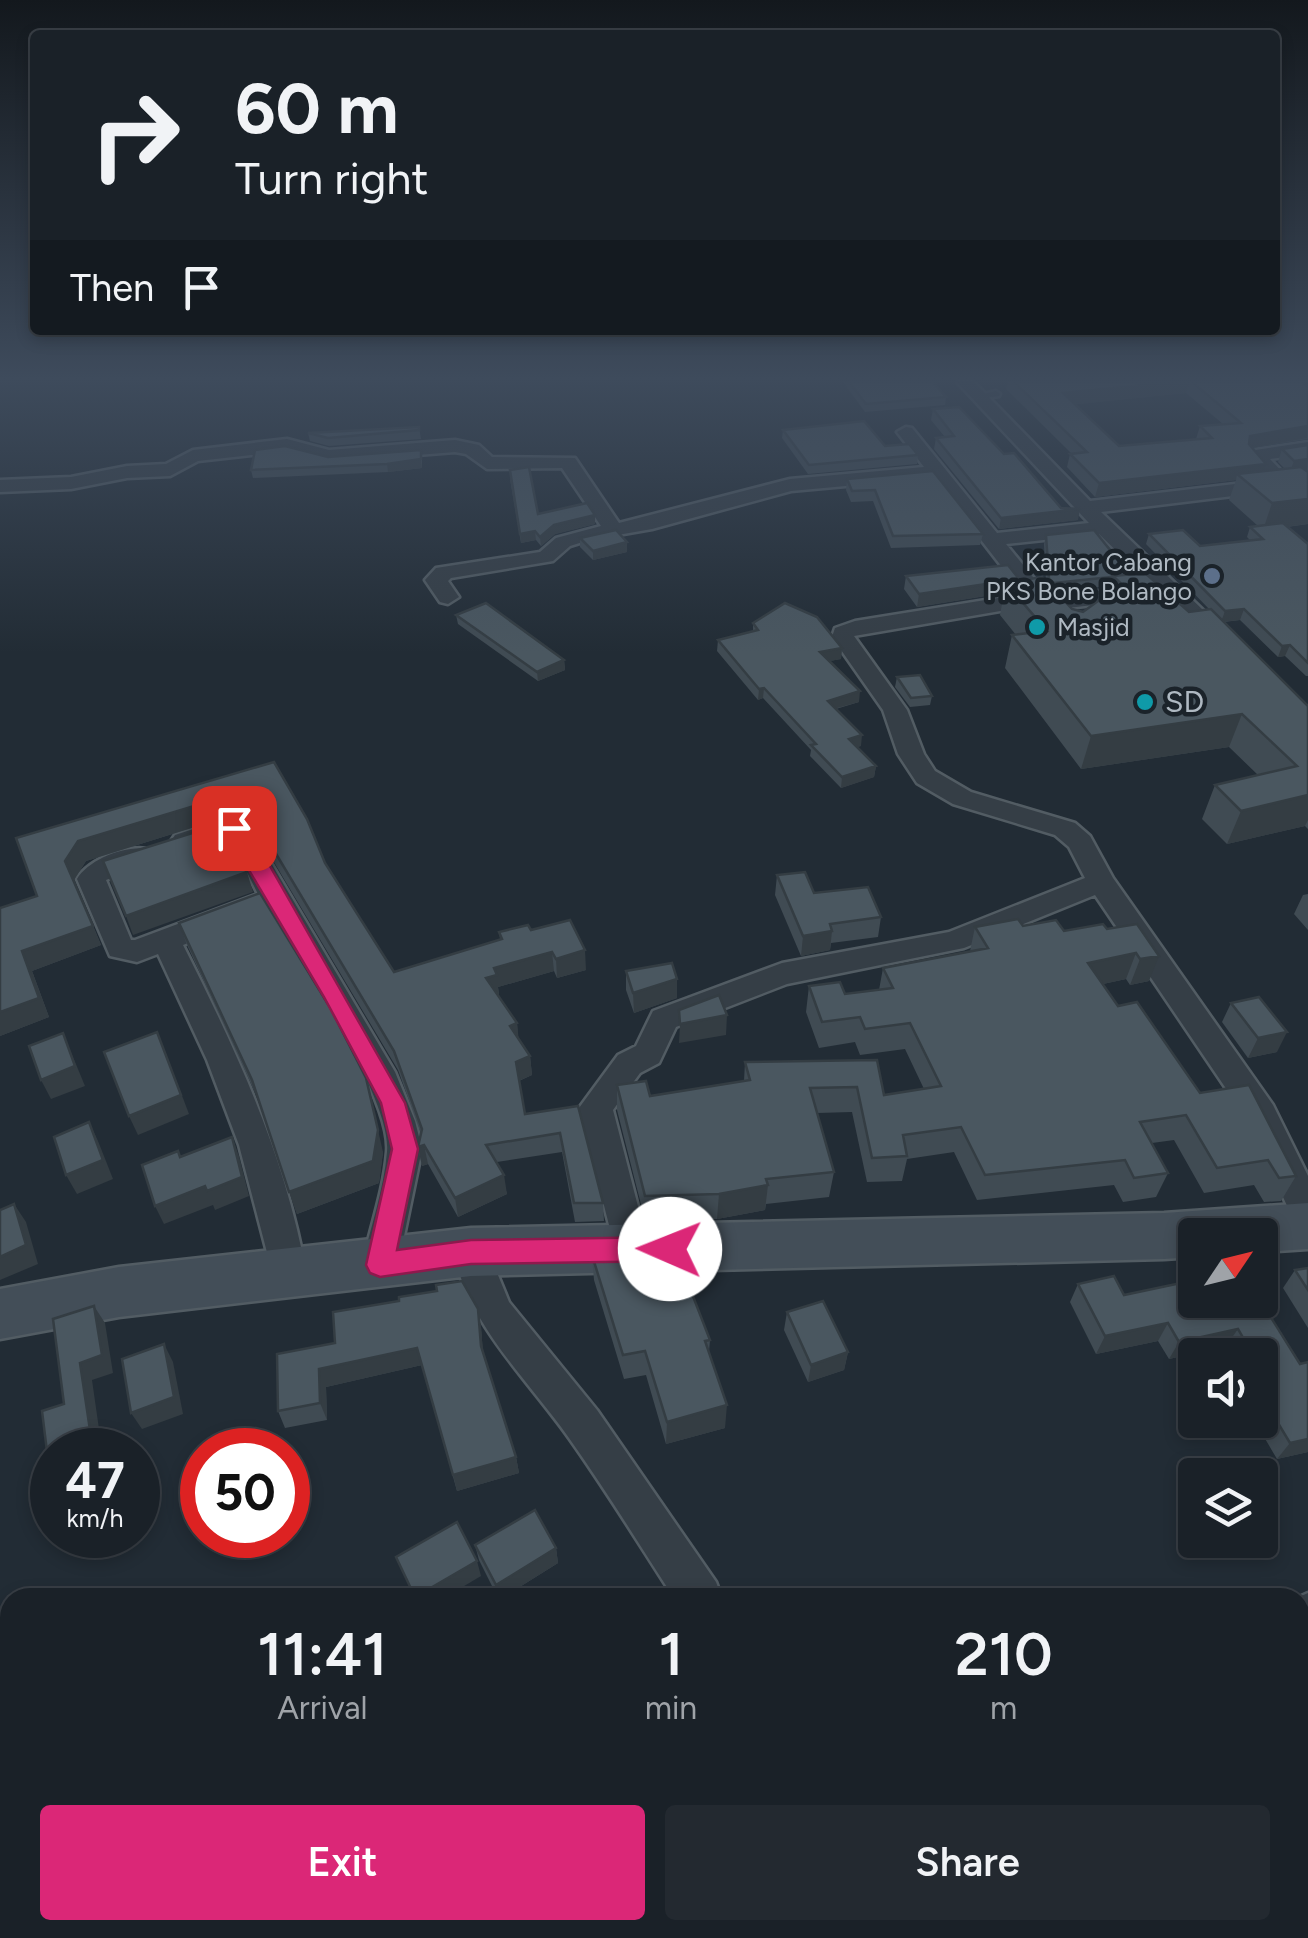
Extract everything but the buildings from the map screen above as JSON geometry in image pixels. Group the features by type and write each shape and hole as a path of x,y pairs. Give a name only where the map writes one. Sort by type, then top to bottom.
{"main road":[{"path":"0,1314 120,1292 471,1252 1164,1236 1308,1226"}],"street":[{"path":"0,486 71,482 125,472"},
{"path":"575,472 614,530"},
{"path":"448,598 436,580 444,573 546,558 563,542 790,484 931,472"},
{"path":"936,472 1050,606"},
{"path":"1053,472 1230,650"},
{"path":"1272,472 1284,485"},
{"path":"1085,508 1308,481"},
{"path":"990,540 1104,527"},
{"path":"1170,591 855,628 843,632 843,637 894,710 911,754 926,777 962,798 1065,830 1080,842 1102,882 1262,1114 1308,1212"},
{"path":"275,898 137,952 120,949 91,879 93,874 234,828 240,831 275,898 384,1081 398,1120 405,1149 380,1265"},
{"path":"631,1249 596,1108 630,1064 648,1054 664,1019 782,974 954,942 1102,882"},
{"path":"166,941 268,1176 281,1217 288,1272"},
{"path":"471,1252 477,1282 490,1311 566,1400 693,1588"}],"place":[{"name":"Kantor Cabang PKS Bone Bolango","path":"1212,576"},
{"name":"Masjid","path":"1037,627"},
{"name":"SD","path":"1145,702"}],"route":[{"path":"234,828 240,831 393,1103 405,1149 380,1265 471,1252 670,1249"}]}
